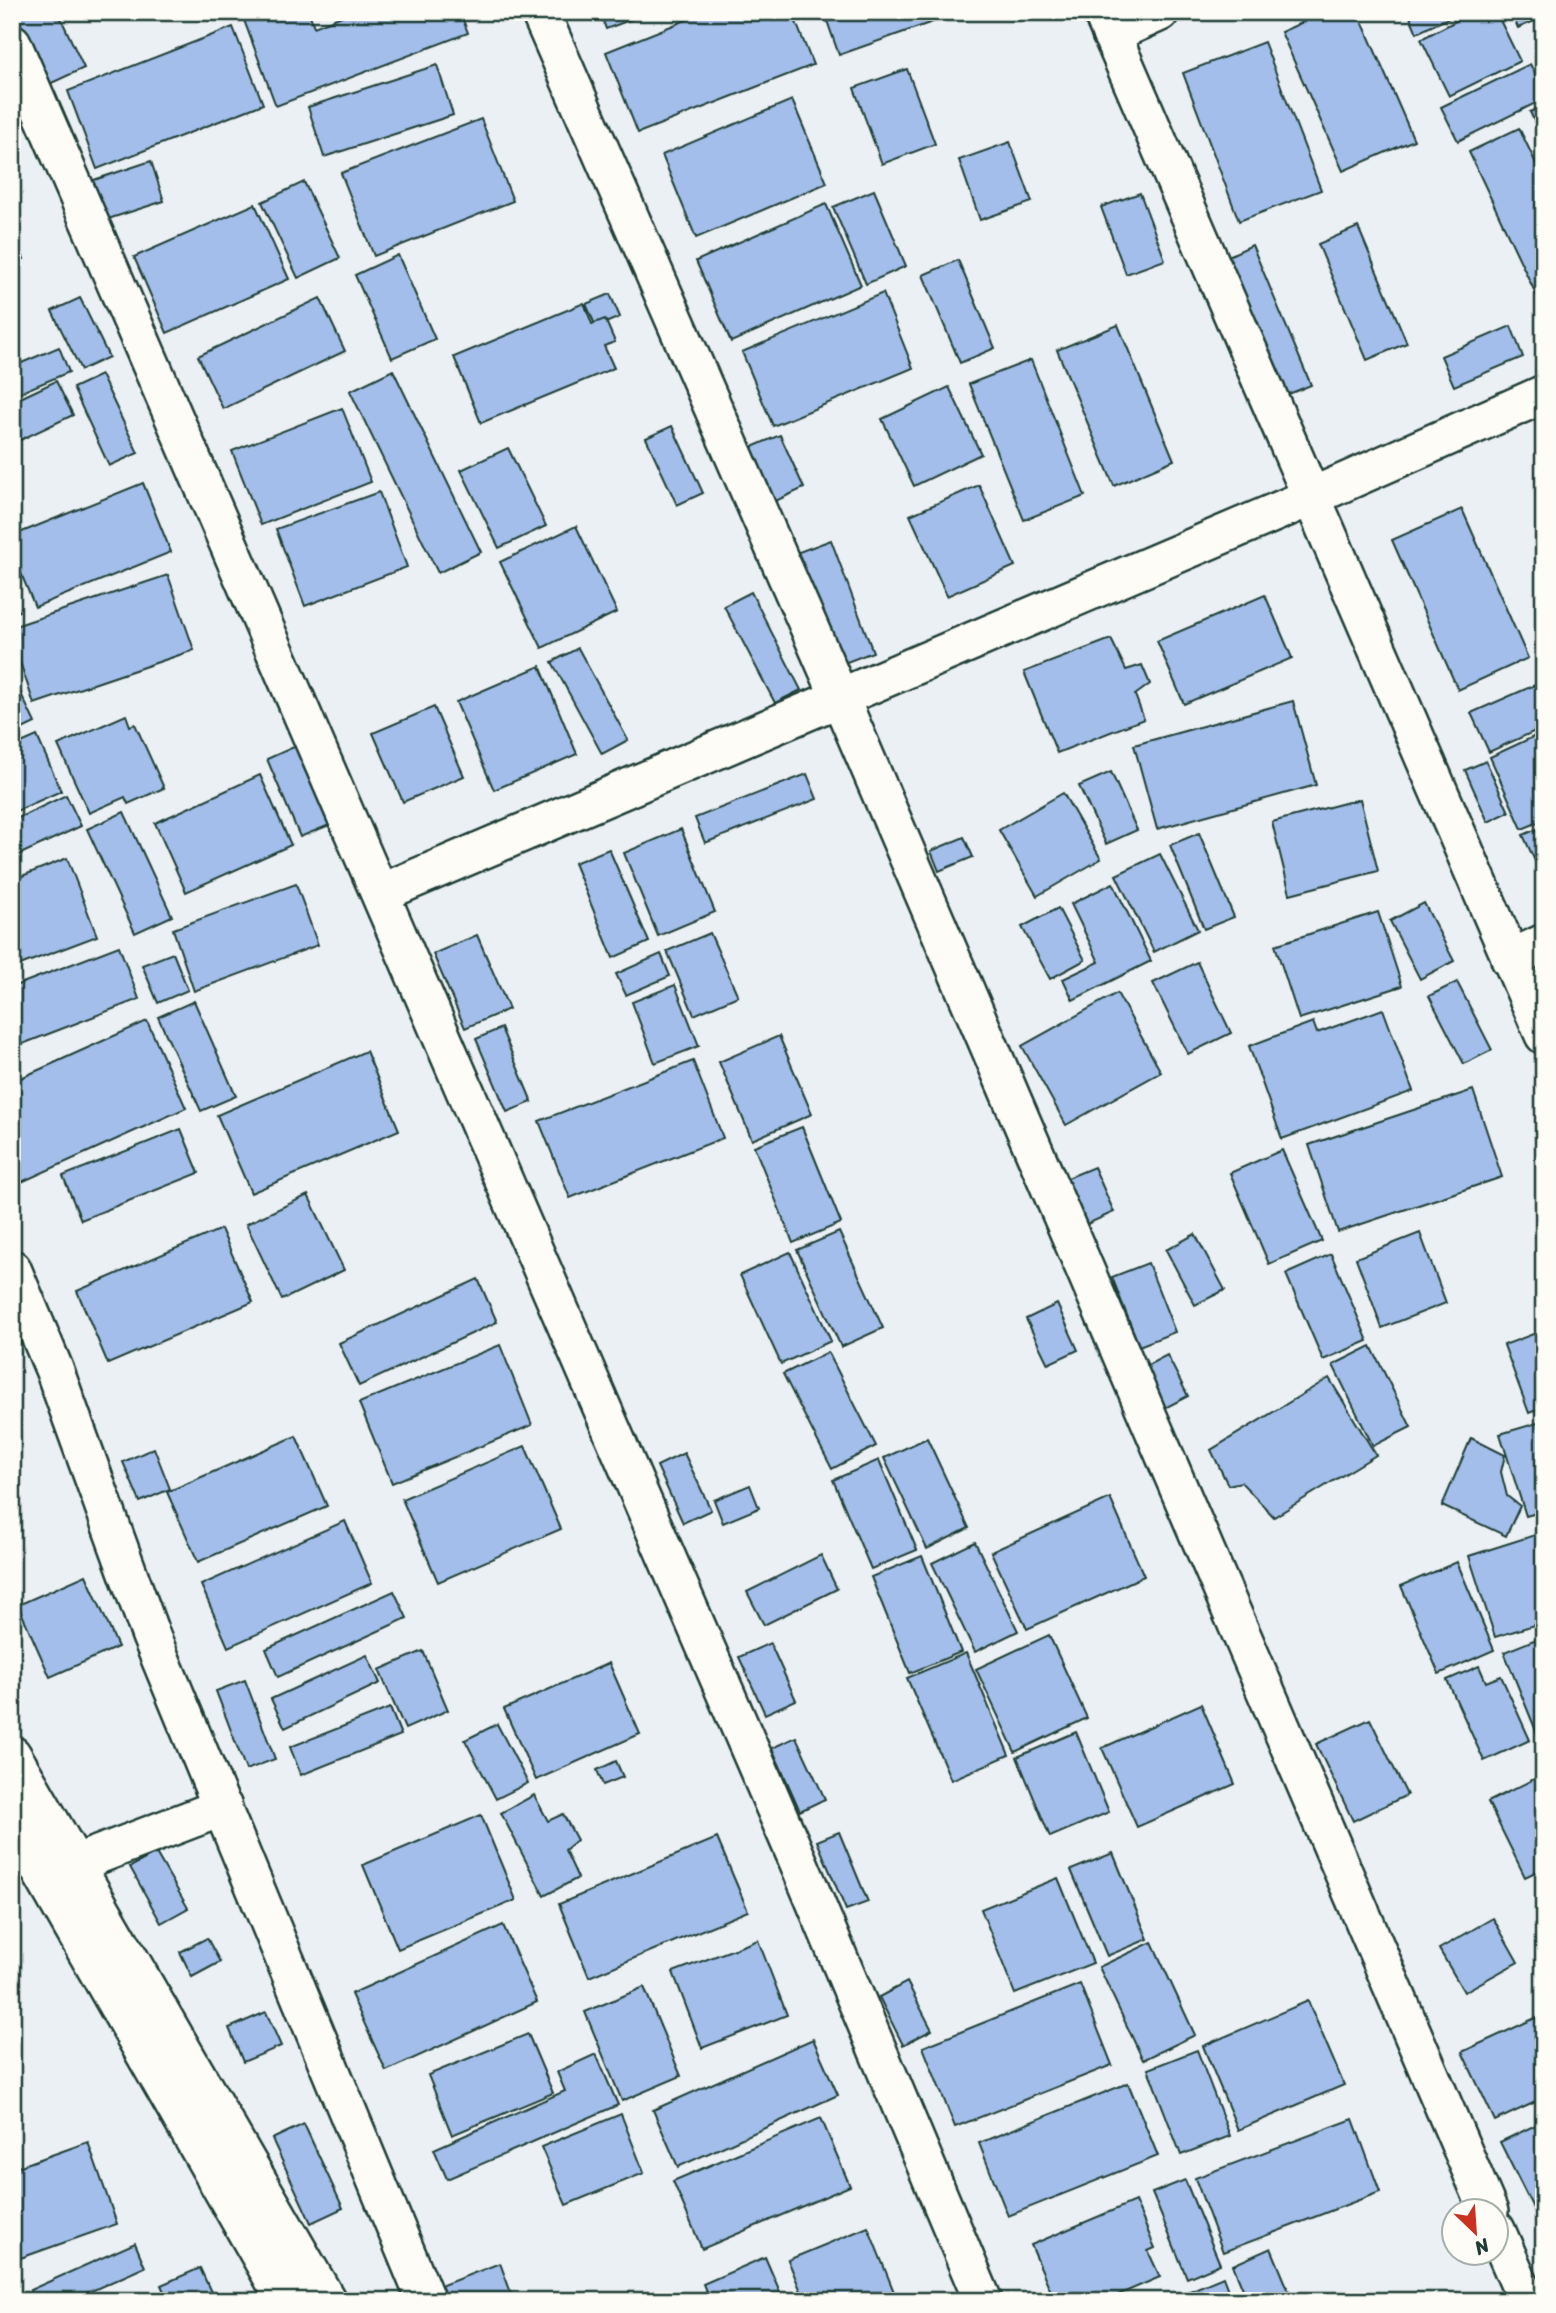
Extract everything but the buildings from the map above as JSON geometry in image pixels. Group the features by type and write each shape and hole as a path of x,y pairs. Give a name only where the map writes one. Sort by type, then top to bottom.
{"street":[{"path":"540,12 841,698 1483,2198"},
{"path":"1160,12 1106,23 1544,1035"},
{"path":"12,43 798,1861 983,2301"},
{"path":"381,893 1311,497 1544,394"},
{"path":"1510,959 1544,943"},
{"path":"12,1269 54,1369 150,1636 426,2301"},
{"path":"12,1755 327,2301"},
{"path":"74,1864 223,1807"},
{"path":"12,1821 286,2301"},
{"path":"1510,2262 1527,2301"}]}
